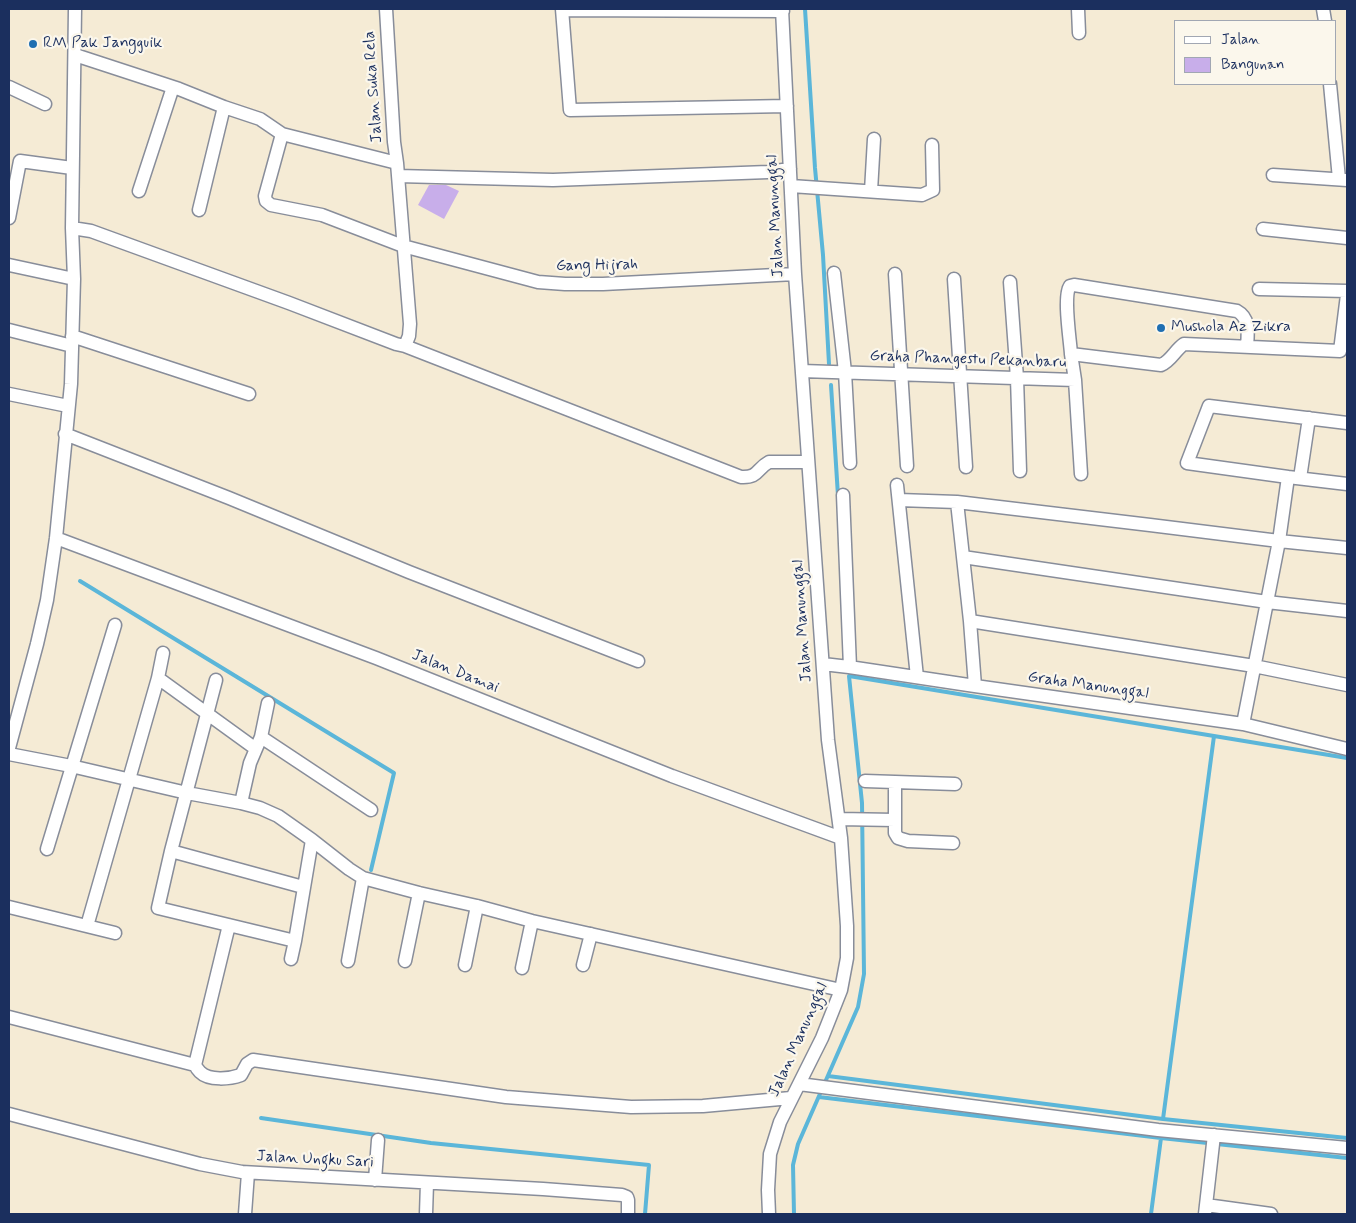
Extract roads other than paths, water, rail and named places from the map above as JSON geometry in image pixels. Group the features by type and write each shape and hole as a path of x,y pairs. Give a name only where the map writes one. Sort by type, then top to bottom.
{"street":[{"path":"9,748 47,600 56,538 71,384 74,280 72,168 75,9"},
{"name":"Jalan Suka Rela","path":"386,9 394,142 398,169 410,324 405,346"},
{"path":"783,10 562,9 570,110 787,106"},
{"path":"1078,9 1078,33"},
{"name":"Jalan Manunggal","path":"769,1214 770,1154 780,1122 791,1098 801,1084 841,990 847,958 841,820 828,740 795,274 783,10"},
{"path":"74,55 173,87 224,108 260,119 282,134 398,169 553,180 768,172 790,169"},
{"path":"1273,176 1343,180 1330,85"},
{"path":"9,87 45,104"},
{"path":"139,191 173,87"},
{"path":"199,210 224,108"},
{"name":"Gang Hijrah","path":"282,134 265,196 266,201 271,205 322,215 403,246 538,282 565,284 603,284 795,274"},
{"path":"871,191 874,139"},
{"path":"791,186 922,195 933,190 932,145"},
{"path":"9,218 14,160 72,168"},
{"path":"72,228 91,231 290,303 741,477 753,476 769,462 808,462"},
{"path":"1263,229 1347,238"},
{"path":"9,265 74,280"},
{"path":"834,273 850,463"},
{"path":"894,274 907,466"},
{"path":"954,279 966,467"},
{"path":"1010,282 1017,378 1020,471"},
{"path":"1071,354 1067,298 1068,288 1074,285 1236,311 1243,314 1245,319 1248,336 1247,347 1344,352 1347,295"},
{"path":"1259,289 1347,291"},
{"path":"9,330 72,341 249,394"},
{"name":"Graha Phangestu Pekanbaru","path":"802,371 1075,380 1071,354 1161,365 1167,362 1179,347 1184,344 1247,347"},
{"path":"1075,380 1081,474"},
{"path":"9,394 68,406"},
{"path":"1347,423 1209,406 1188,463 1347,484"},
{"path":"1243,724 1279,541 1309,418"},
{"path":"65,434 638,662"},
{"path":"897,485 917,677"},
{"path":"843,495 849,667"},
{"path":"899,500 957,502 1347,548"},
{"path":"957,502 975,686"},
{"name":"Jalan Damai","path":"56,538 376,658 672,776 841,838"},
{"path":"963,556 1267,602 1347,611"},
{"path":"970,621 1254,666 1347,686"},
{"path":"47,850 115,626"},
{"path":"87,926 158,678 163,653"},
{"name":"Graha Manunggal","path":"824,664 1243,724 1347,749"},
{"path":"158,678 207,714 370,810"},
{"path":"216,680 158,908 295,941"},
{"path":"241,803 250,763 258,743 268,703"},
{"path":"9,754 260,808 278,816 363,878 532,921 841,990"},
{"path":"865,781 955,784"},
{"path":"895,782 895,833 898,838 903,841 953,843"},
{"path":"841,820 895,820"},
{"path":"291,959 312,840"},
{"path":"171,851 304,887"},
{"path":"348,961 363,878"},
{"path":"405,961 419,893"},
{"path":"465,965 477,906"},
{"path":"9,907 115,933"},
{"path":"522,968 532,921"},
{"path":"195,1065 229,925"},
{"path":"583,965 591,934"},
{"path":"9,1017 195,1065 200,1073 222,1079 241,1075 247,1064 253,1060 506,1097 631,1107 702,1106 791,1098"},
{"path":"801,1084 1158,1130 1347,1148"},
{"name":"Jalan Ungku Sari","path":"9,1114 200,1164 248,1173 427,1182 622,1195 627,1197 628,1200 628,1214"},
{"path":"1214,1135 1205,1210 1271,1214"},
{"path":"374,1180 378,1140"},
{"path":"245,1214 248,1173"},
{"path":"426,1214 427,1182"}],"waterway":[{"path":"805,9 829,364"},
{"path":"831,385 838,496"},
{"path":"80,581 394,773 371,870"},
{"path":"794,1214 793,1165 798,1144 858,1007 864,974 862,803 849,676 1214,736 1163,1119"},
{"path":"1214,736 1347,758"},
{"path":"828,1076 1163,1119 1347,1138"},
{"path":"819,1097 1347,1158"},
{"path":"261,1118 431,1143 649,1165 645,1214"},
{"path":"1151,1214 1161,1138"}],"place":[{"name":"RM Pak Jangguik","path":"33,44"},
{"name":"Mushola Az Zikra","path":"1161,328"}]}
